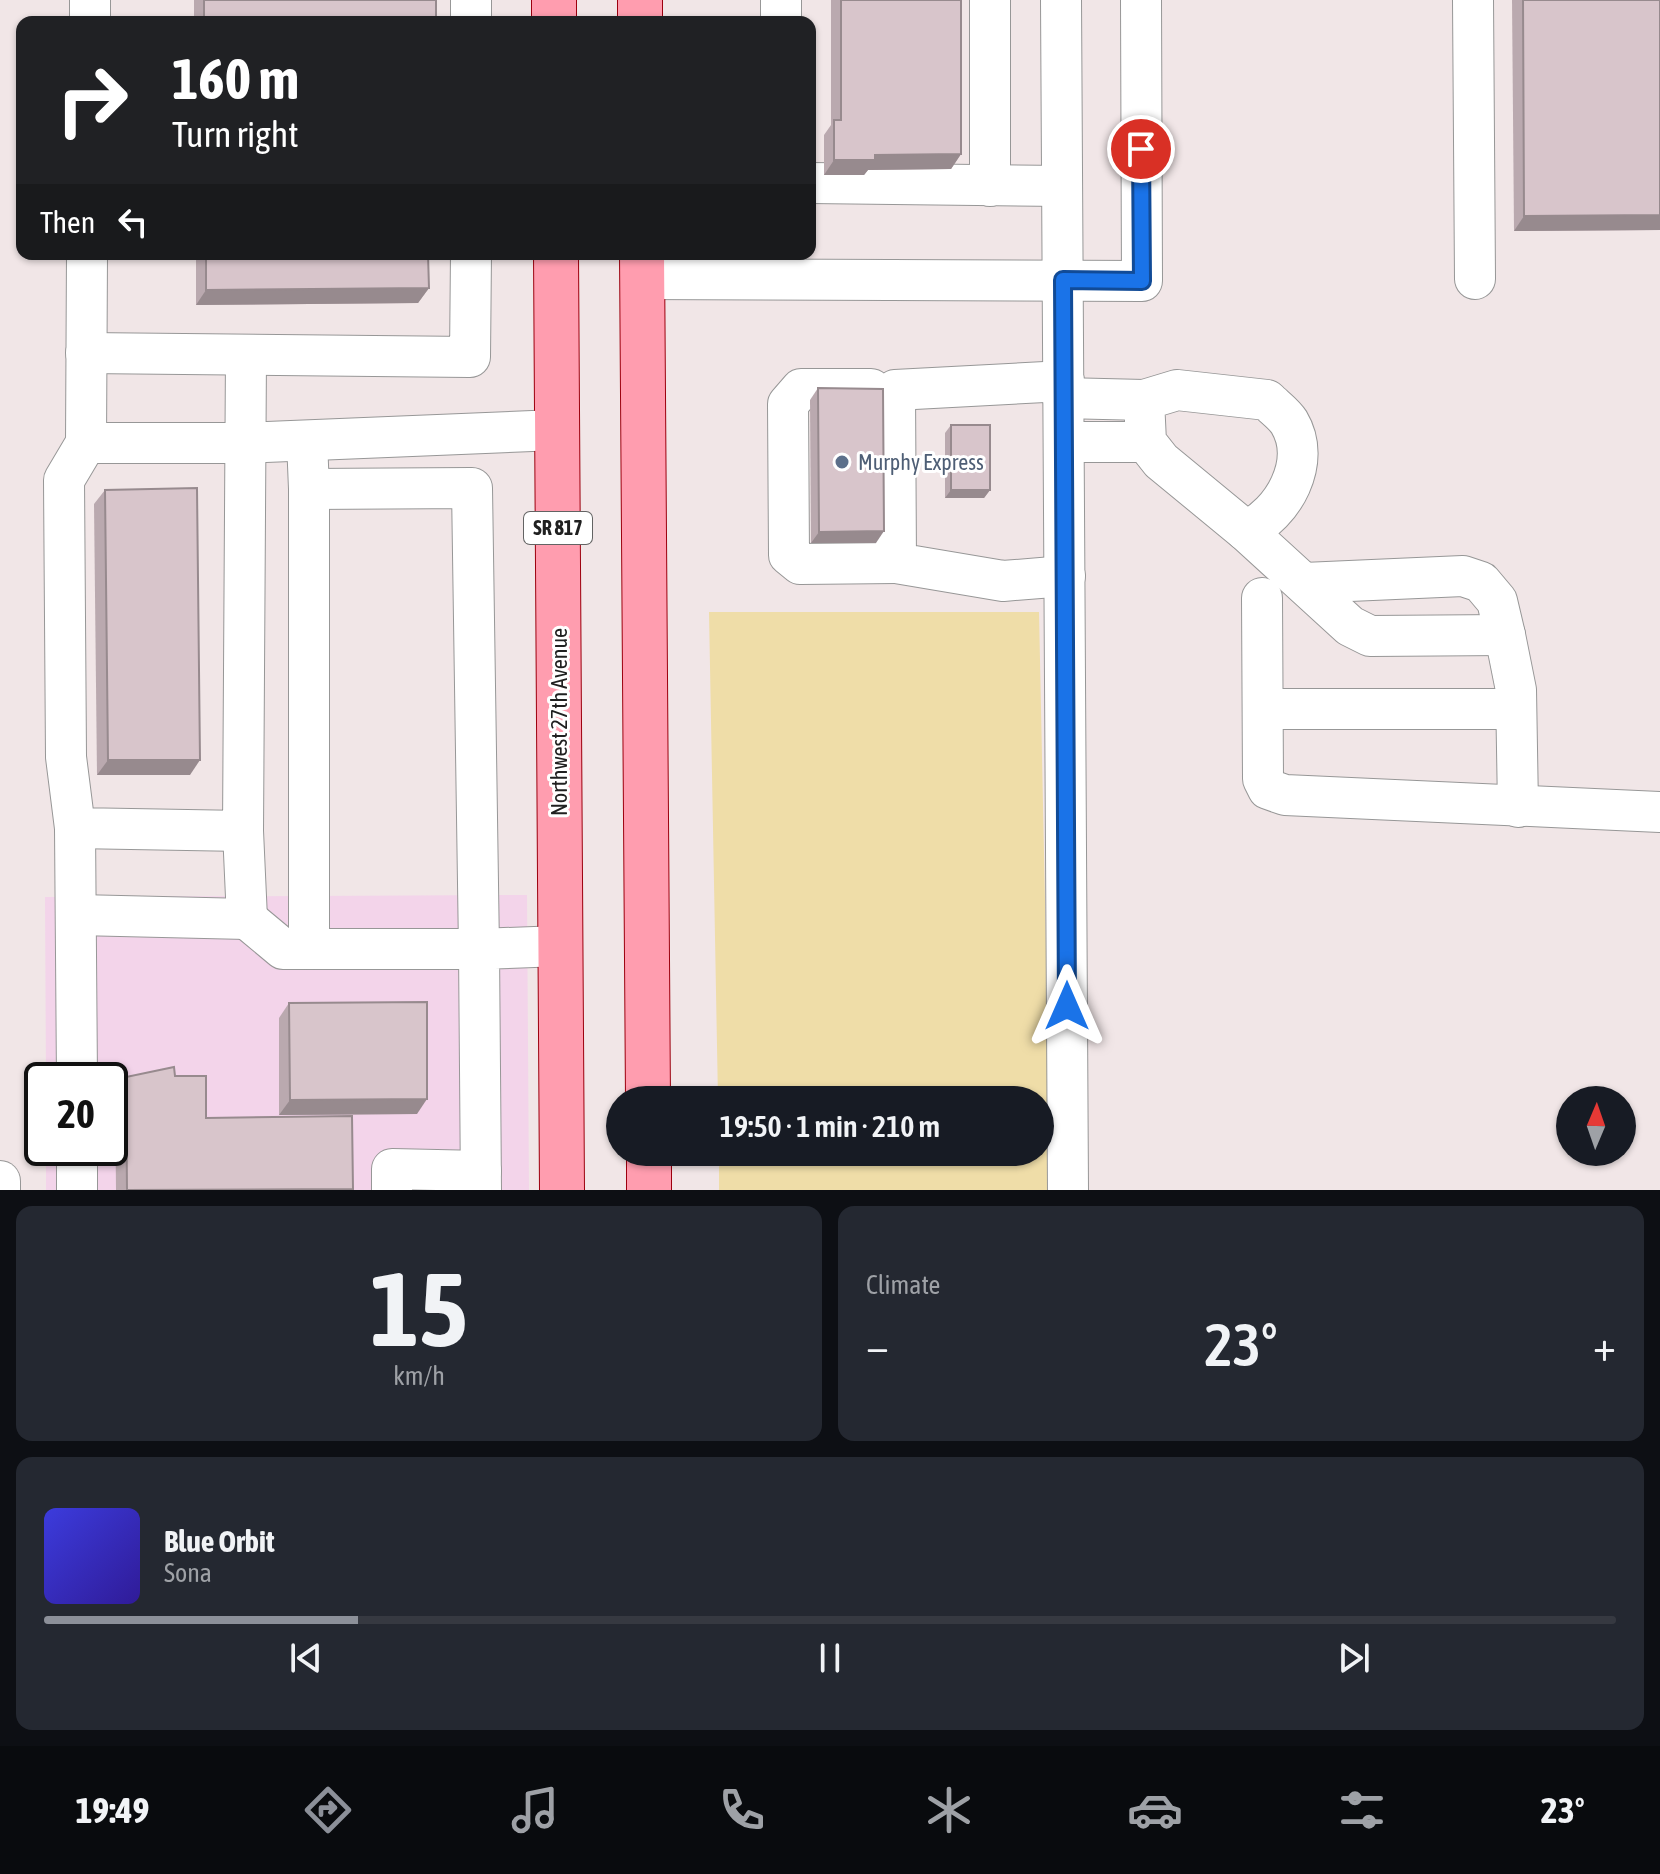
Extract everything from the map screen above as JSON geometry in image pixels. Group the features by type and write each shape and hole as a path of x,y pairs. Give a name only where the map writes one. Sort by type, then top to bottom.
{"main road":[{"name":"Northwest 27th Avenue","path":"556,260 562,1190"},
{"path":"642,266 648,1086"},
{"path":"649,1166 649,1190"}],"street":[{"path":"990,0 990,186"},
{"path":"1061,0 1068,1190"},
{"path":"642,266 1142,281 1141,0"},
{"path":"1473,0 1475,279"},
{"path":"816,183 1062,186"},
{"path":"77,1062 75,828 66,757 64,480 86,443 87,260"},
{"path":"86,353 470,357 471,260"},
{"path":"246,355 243,831 247,919"},
{"path":"1065,576 1003,581 896,563 800,564 789,555 799,491 799,430 788,404 801,389 1064,390 1144,400 1177,390 1267,400 1290,423 1298,458 1288,494 1261,524 1246,531"},
{"path":"895,390 885,430 886,491 896,563"},
{"path":"1144,400 1146,442 1161,461 1246,531 1350,626 1370,636 1505,635"},
{"path":"86,443 244,443 557,430"},
{"path":"392,1190 392,1169 481,1180 470,434"},
{"path":"307,441 309,949"},
{"path":"1064,442 1146,442"},
{"path":"309,489 472,488"},
{"path":"1304,583 1463,576 1481,582 1497,601 1505,635 1516,709 1518,807"},
{"path":"1262,598 1263,779 1268,789 1285,795 1660,812"},
{"path":"1263,709 1516,709"},
{"path":"75,828 243,831"},
{"path":"78,915 247,919 283,949 561,946"},
{"path":"77,1166 77,1190"},
{"path":"0,1181 0,1190"}],"shaded area":[{"path":"709,612 1039,612 1049,1086 718,1086"},
{"path":"527,895 529,1190 46,1190 46,1166 128,1166 128,1062 46,1062 45,897"},
{"path":"719,1166 1051,1166 1051,1190 719,1190"}],"building":[{"path":"204,0 436,0 436,16 204,16"},
{"path":"841,0 961,0 961,154 875,155 875,160 834,160 834,120 841,120"},
{"path":"1523,0 1660,0 1660,215 1524,216"},
{"path":"206,260 428,260 429,288 206,290"},
{"path":"818,388 883,389 884,531 819,532"},
{"path":"951,425 990,425 990,490 951,490"},
{"path":"197,488 200,760 108,760 105,490"},
{"path":"427,1002 427,1099 290,1100 289,1003"},
{"path":"174,1067 175,1076 206,1076 206,1118 352,1116 353,1189 127,1190 128,1077"}],"place":[{"name":"Murphy Express","path":"842,462"}],"route":[{"path":"1067,1006 1063,280 1142,281 1141,149"}]}
